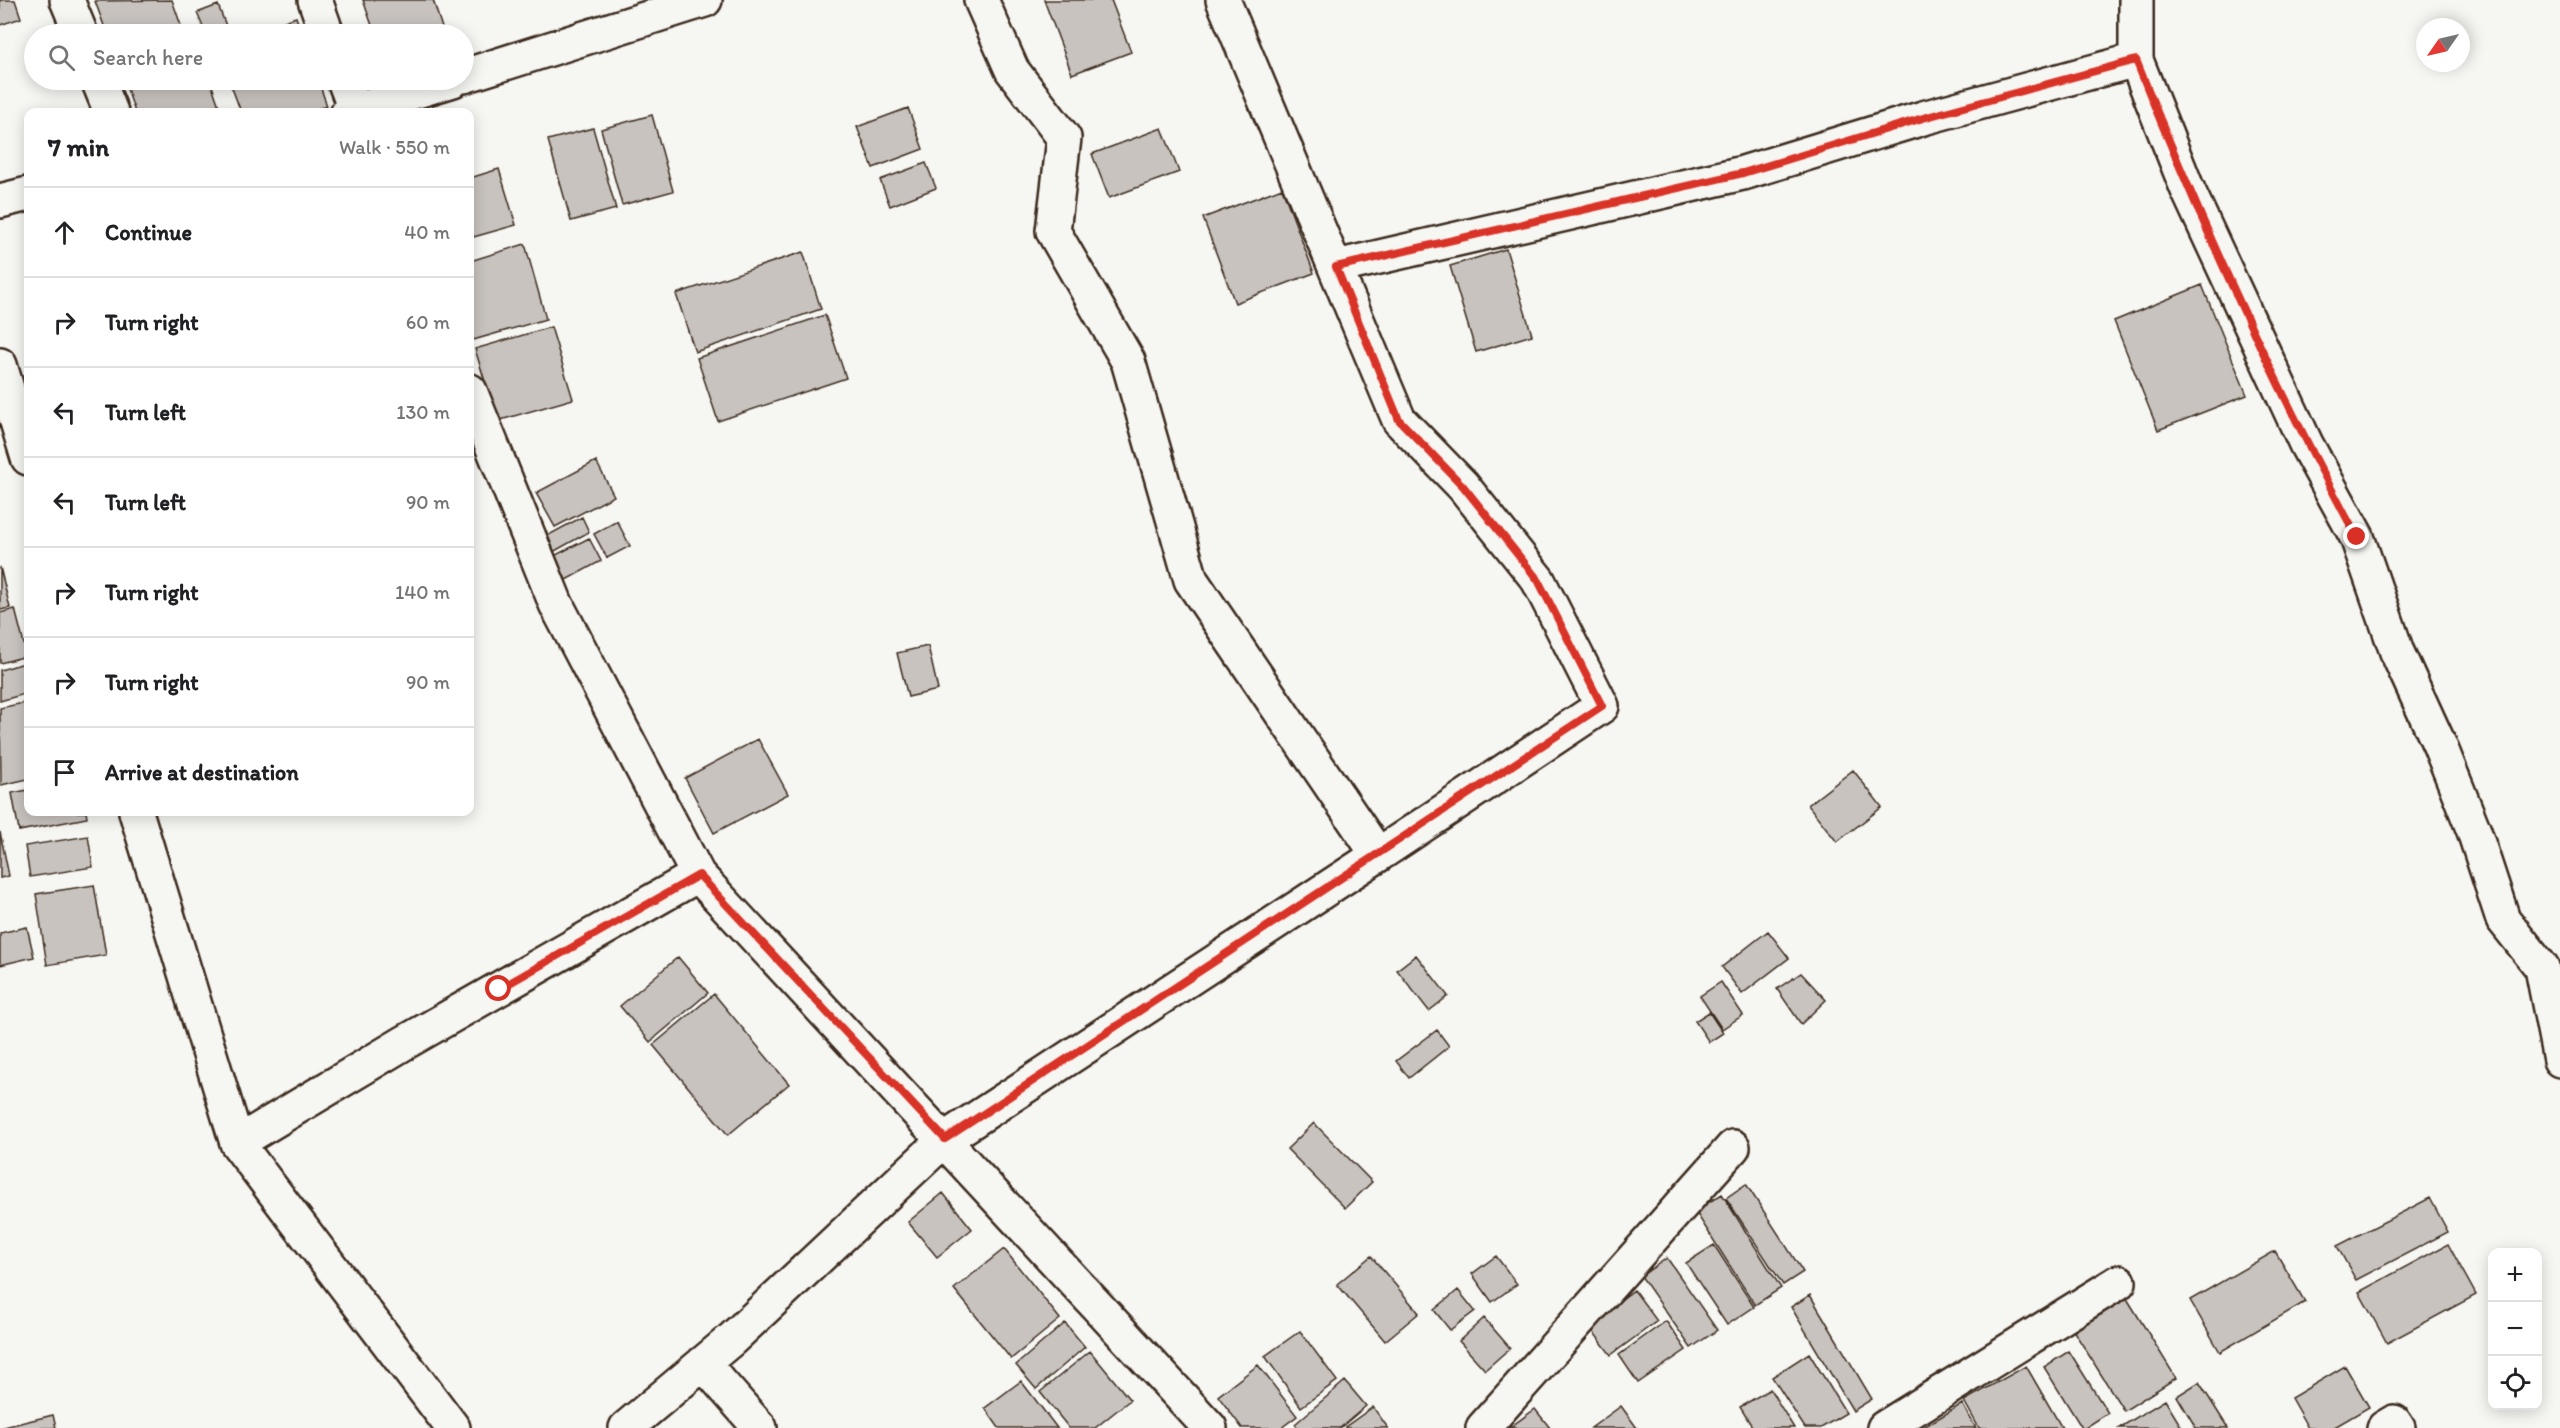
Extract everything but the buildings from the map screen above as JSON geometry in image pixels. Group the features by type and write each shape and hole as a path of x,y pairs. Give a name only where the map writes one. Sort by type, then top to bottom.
{"street":[{"path":"67,0 77,24"},
{"path":"315,0 323,24"},
{"path":"474,73 705,0"},
{"path":"981,0 1012,70 1064,138 1053,231 1128,361 1191,580 1378,855"},
{"path":"626,1428 732,1339 945,1139 1602,706 1538,580 1463,486 1399,420 1223,0"},
{"path":"2136,0 2136,60 2187,188 2306,444 2357,537 2397,652 2440,746 2474,831 2503,919 2542,968 2560,1060"},
{"path":"1336,267 1743,173 1923,118 2136,60"},
{"path":"102,90 109,108"},
{"path":"347,90 352,108"},
{"path":"366,108 422,90"},
{"path":"0,201 24,195"},
{"path":"0,365 24,445"},
{"path":"474,401 556,604 699,875 1210,1428"},
{"path":"137,816 237,1143 453,1428"},
{"path":"237,1143 404,1043 699,875"},
{"path":"1483,1428 1733,1147"},
{"path":"1884,1428 2118,1282"},
{"path":"703,1363 760,1428"},
{"path":"2384,1428 2394,1422 2398,1428"}],"route":[{"path":"499,989 699,875 945,1139 1602,706 1538,580 1463,486 1399,420 1336,267 1645,198 1743,173 1923,118 2136,60 2187,188 2306,444 2357,537"}]}
